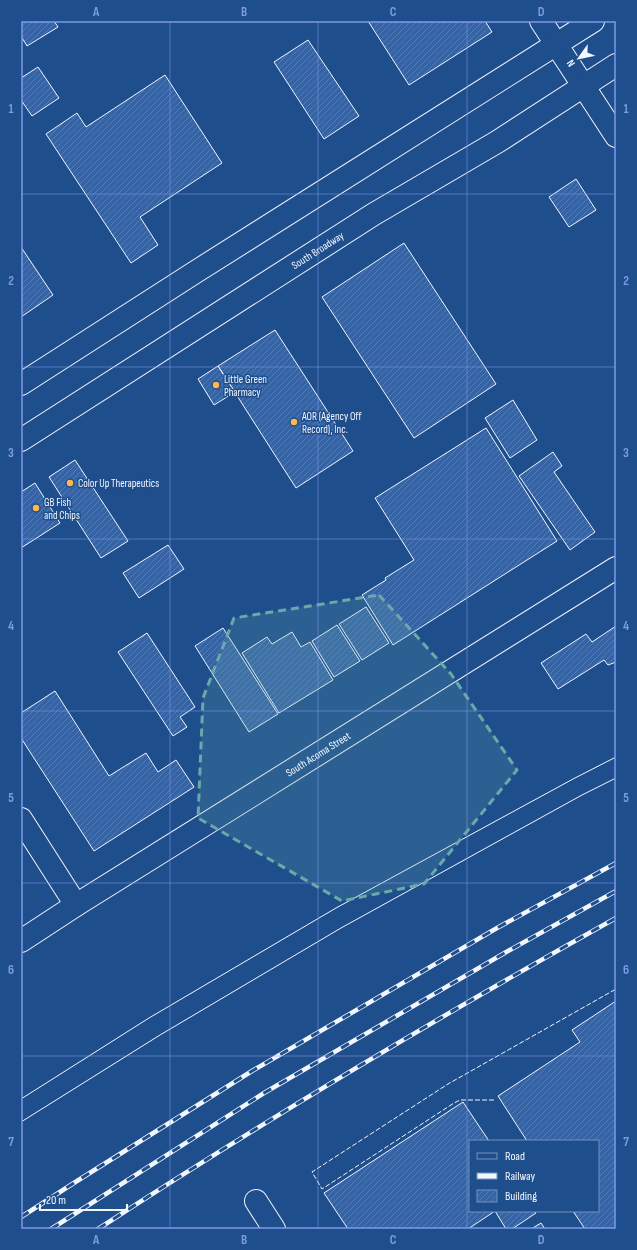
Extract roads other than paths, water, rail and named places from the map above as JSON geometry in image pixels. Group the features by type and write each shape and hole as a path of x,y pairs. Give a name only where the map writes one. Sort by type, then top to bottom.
{"main road":[{"path":"541,21 616,136"},
{"path":"21,384 593,21"},
{"name":"South Broadway","path":"21,440 374,214 497,142 616,65"},
{"name":"South Acoma Street","path":"21,941 76,905 616,568"},
{"path":"21,819 76,905"},
{"path":"256,1201 274,1229"}],"tram line":[{"path":"21,1099 149,1018 336,908 616,757"},
{"path":"21,1122 160,1035 341,928 582,795 616,778"}],"railway":[{"path":"21,1217 252,1071 497,928 616,863"},
{"path":"51,1229 264,1093 508,951 616,891"},
{"path":"98,1229 225,1148 354,1069 419,1030 616,918"}],"place":[{"name":"Little Green Pharmacy","path":"216,385"},
{"name":"AOR (Agency Off Record), Inc.","path":"294,422"},
{"name":"Color Up Therapeutics","path":"70,483"},
{"name":"GB Fish and Chips","path":"36,508"}]}
